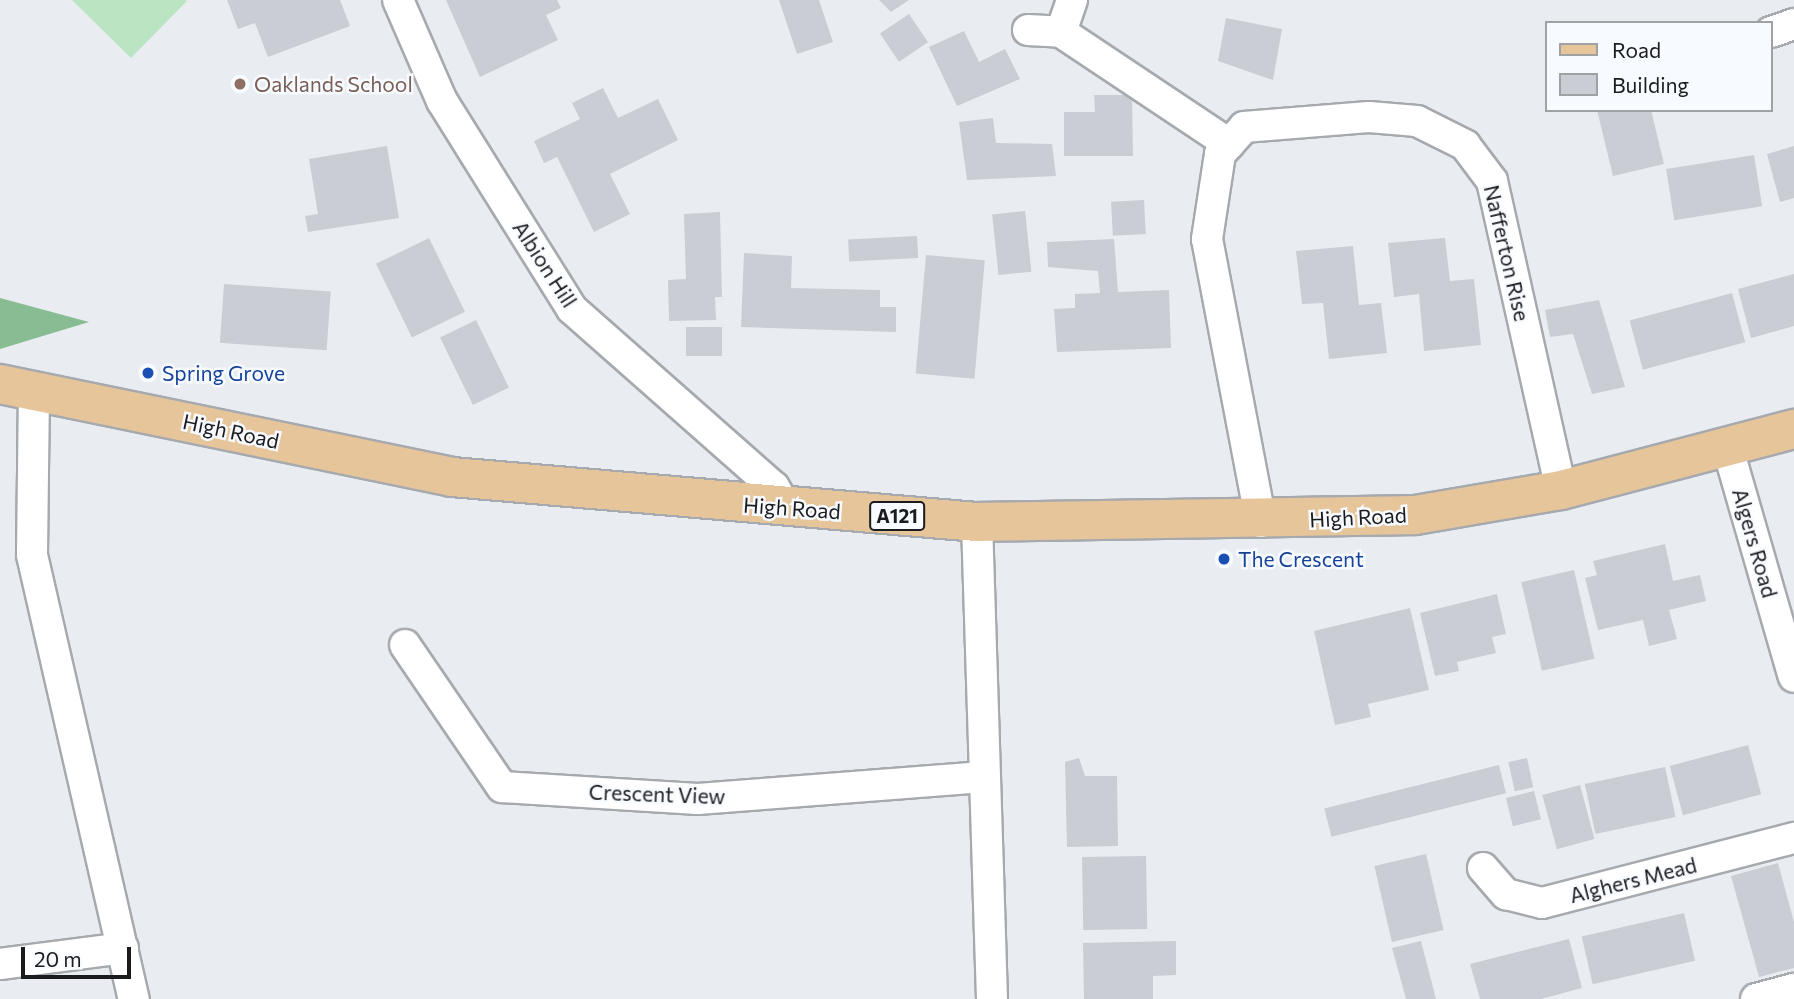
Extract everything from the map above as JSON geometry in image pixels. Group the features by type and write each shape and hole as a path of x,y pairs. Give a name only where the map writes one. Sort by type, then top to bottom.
{"main road":[{"name":"High Road","path":"17,387 452,477 786,508 977,522 1261,522 1415,515 1561,490 1727,449 1794,429"}],"street":[{"name":"Albion Hill","path":"398,0 442,101 572,309 774,487 786,508"},
{"path":"1061,32 1072,0"},
{"path":"1773,31 1794,24"},
{"path":"1028,30 1061,32 1229,144 1210,188 1207,239 1261,522"},
{"name":"Nafferton Rise","path":"1229,144 1244,127 1369,117 1417,121 1465,145 1492,181 1561,490"},
{"path":"17,387 32,555 134,999"},
{"name":"Algers Road","path":"1727,449 1794,677"},
{"path":"977,522 992,999"},
{"name":"Crescent View","path":"405,645 502,787 698,799 983,777"},
{"name":"Alghers Mead","path":"1483,868 1506,894 1542,903 1794,838"},
{"path":"0,964 123,948"},
{"path":"1756,999 1794,989"}],"green space":[{"path":"72,0 185,0 187,1 131,58"},
{"path":"0,298 89,322 0,349"}],"building":[{"name":"Oaklands School","path":"227,0 340,0 350,26 268,57 255,23 238,29"},
{"path":"446,0 557,0 561,8 546,15 558,40 480,77"},
{"path":"779,0 819,0 833,42 797,54"},
{"path":"879,0 909,0 891,12"},
{"path":"909,14 928,42 899,62 880,34"},
{"path":"1226,18 1282,29 1273,80 1218,61"},
{"path":"964,31 979,62 1005,49 1020,79 957,106 929,47"},
{"path":"603,88 618,118 658,99 678,140 610,174 630,214 594,232 557,157 544,163 534,141 580,119 572,103"},
{"path":"1094,95 1132,95 1133,156 1064,156 1064,112 1095,112"},
{"path":"1597,112 1651,112 1664,164 1613,176"},
{"path":"993,118 996,143 1052,144 1056,176 967,180 959,122"},
{"path":"387,146 399,218 308,232 305,216 318,214 309,159"},
{"path":"1794,146 1794,198 1780,202 1767,154"},
{"path":"1754,155 1762,206 1674,220 1666,169"},
{"path":"1144,200 1146,234 1113,236 1111,202"},
{"path":"1025,211 1031,272 999,275 992,214"},
{"path":"720,212 722,297 715,297 716,320 669,321 668,280 686,279 684,214"},
{"path":"917,236 918,258 849,262 848,240"},
{"path":"429,238 465,312 412,338 376,264"},
{"path":"1445,238 1450,281 1474,279 1481,345 1424,351 1419,294 1394,297 1388,243"},
{"path":"1114,239 1118,292 1169,290 1171,348 1057,352 1054,309 1075,308 1075,294 1100,293 1098,271 1048,267 1047,242"},
{"path":"1353,246 1359,305 1381,303 1387,353 1329,359 1323,303 1302,304 1296,251"},
{"path":"744,253 792,256 791,288 880,290 880,307 896,307 896,332 741,327"},
{"path":"926,255 985,260 974,379 916,374"},
{"path":"1794,274 1794,326 1751,338 1738,289"},
{"path":"224,284 331,291 327,350 220,343"},
{"path":"1732,293 1745,342 1643,370 1630,320"},
{"path":"1599,300 1625,387 1592,394 1573,334 1550,337 1545,310"},
{"path":"476,320 509,387 473,405 440,338"},
{"path":"686,327 722,327 722,356 686,356"},
{"path":"1665,544 1673,581 1700,575 1706,601 1669,610 1677,639 1649,646 1643,620 1598,630 1585,578 1597,575 1593,561"},
{"path":"1574,570 1594,659 1542,671 1521,582"},
{"path":"1497,594 1506,634 1492,637 1496,653 1457,662 1459,671 1435,676 1420,613"},
{"path":"1410,608 1429,690 1368,704 1371,717 1335,725 1314,631"},
{"path":"1748,745 1761,794 1683,815 1670,766"},
{"path":"1079,758 1085,776 1117,776 1118,846 1067,847 1065,762"},
{"path":"1527,758 1533,787 1515,791 1508,762"},
{"path":"1499,765 1506,793 1331,837 1324,809"},
{"path":"1665,767 1676,817 1595,834 1585,784"},
{"path":"1580,785 1594,839 1557,849 1542,795"},
{"path":"1534,791 1541,819 1513,826 1506,798"},
{"path":"1426,854 1444,930 1392,942 1374,866"},
{"path":"1146,856 1147,929 1083,930 1082,857"},
{"path":"1778,863 1794,922 1794,968 1759,977 1731,876"},
{"path":"1684,913 1695,961 1593,984 1582,937"},
{"path":"1569,939 1582,988 1541,999 1480,999 1470,964"},
{"path":"1176,941 1176,975 1153,976 1153,999 1084,999 1083,943"},
{"path":"1421,941 1436,999 1406,999 1392,948"}],"place":[{"name":"Oaklands School","path":"240,84"},
{"name":"Spring Grove","path":"148,373"},
{"name":"The Crescent","path":"1224,559"}]}
